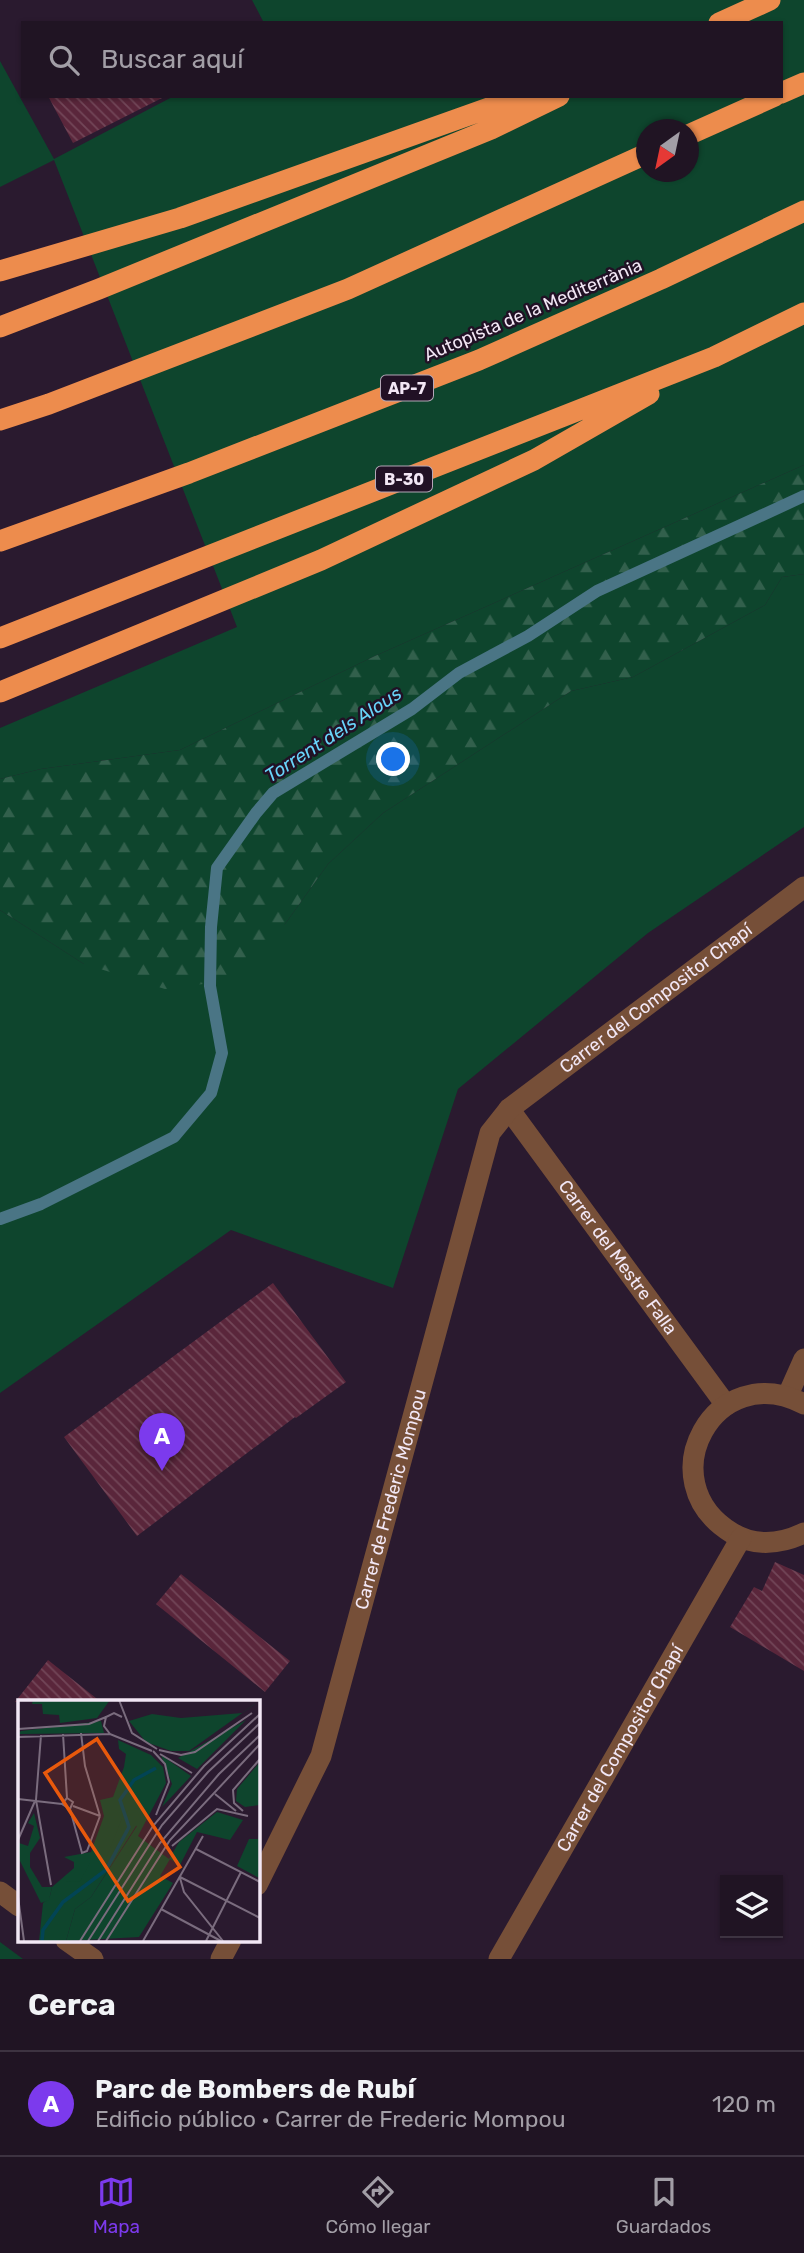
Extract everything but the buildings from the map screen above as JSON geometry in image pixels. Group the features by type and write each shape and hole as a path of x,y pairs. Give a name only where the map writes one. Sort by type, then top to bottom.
{"highway":[{"path":"723,21 770,0"},
{"path":"783,92 804,83"},
{"path":"0,271 180,218 516,98"},
{"path":"0,327 478,135 555,98"},
{"path":"699,130 771,98"},
{"path":"0,419 49,404 348,289 636,159"},
{"name":"Autopista de la Mediterrània","path":"0,541 189,473 479,360 661,279 804,211"},
{"name":"B-30","path":"0,638 714,356 804,313"},
{"path":"0,692 321,560 534,460 714,356"}],"street":[{"name":"Carrer del Compositor Chapí","path":"509,1109 804,887"},
{"name":"Carrer del Mestre Falla","path":"509,1109 726,1405"},
{"name":"Carrer de Frederic Mompou","path":"259,1881 321,1756 490,1133 509,1109"},
{"path":"804,1359 796,1399 762,1392 737,1399 715,1413 695,1445 692,1471 701,1504 718,1524 741,1538 763,1543 789,1540 804,1533"},
{"name":"Carrer del Compositor Chapí","path":"499,1959 741,1538"},
{"path":"0,1892 18,1905"},
{"path":"67,1941 93,1959"},
{"path":"221,1959 230,1941"}],"green space":[{"path":"252,0 804,0 804,465 375,656 180,750 41,769 0,779 0,728 237,627 54,160 0,187 0,61 54,159 170,98 783,98 783,21 263,21"},
{"path":"804,465 804,574 782,577 765,605 633,677 571,691 383,813 328,864 285,924 226,981 165,989 84,964 0,910 0,779 41,769 180,750 375,656"},
{"path":"804,574 804,827 648,933 458,1089 393,1288 231,1230 0,1393 0,910 84,964 285,924 328,864 383,813 571,691 633,677 765,605 782,577"},
{"path":"0,1942 23,1959 0,1959"}],"waterway":[{"name":"Torrent dels Alous","path":"0,1219 41,1204 174,1137 211,1093 222,1053 210,986 211,927 217,868 273,793 412,709 459,673 528,636 597,591 804,496"}],"place":[{"name":"Parc de Bombers de Rubí","path":"162,1471"}]}
